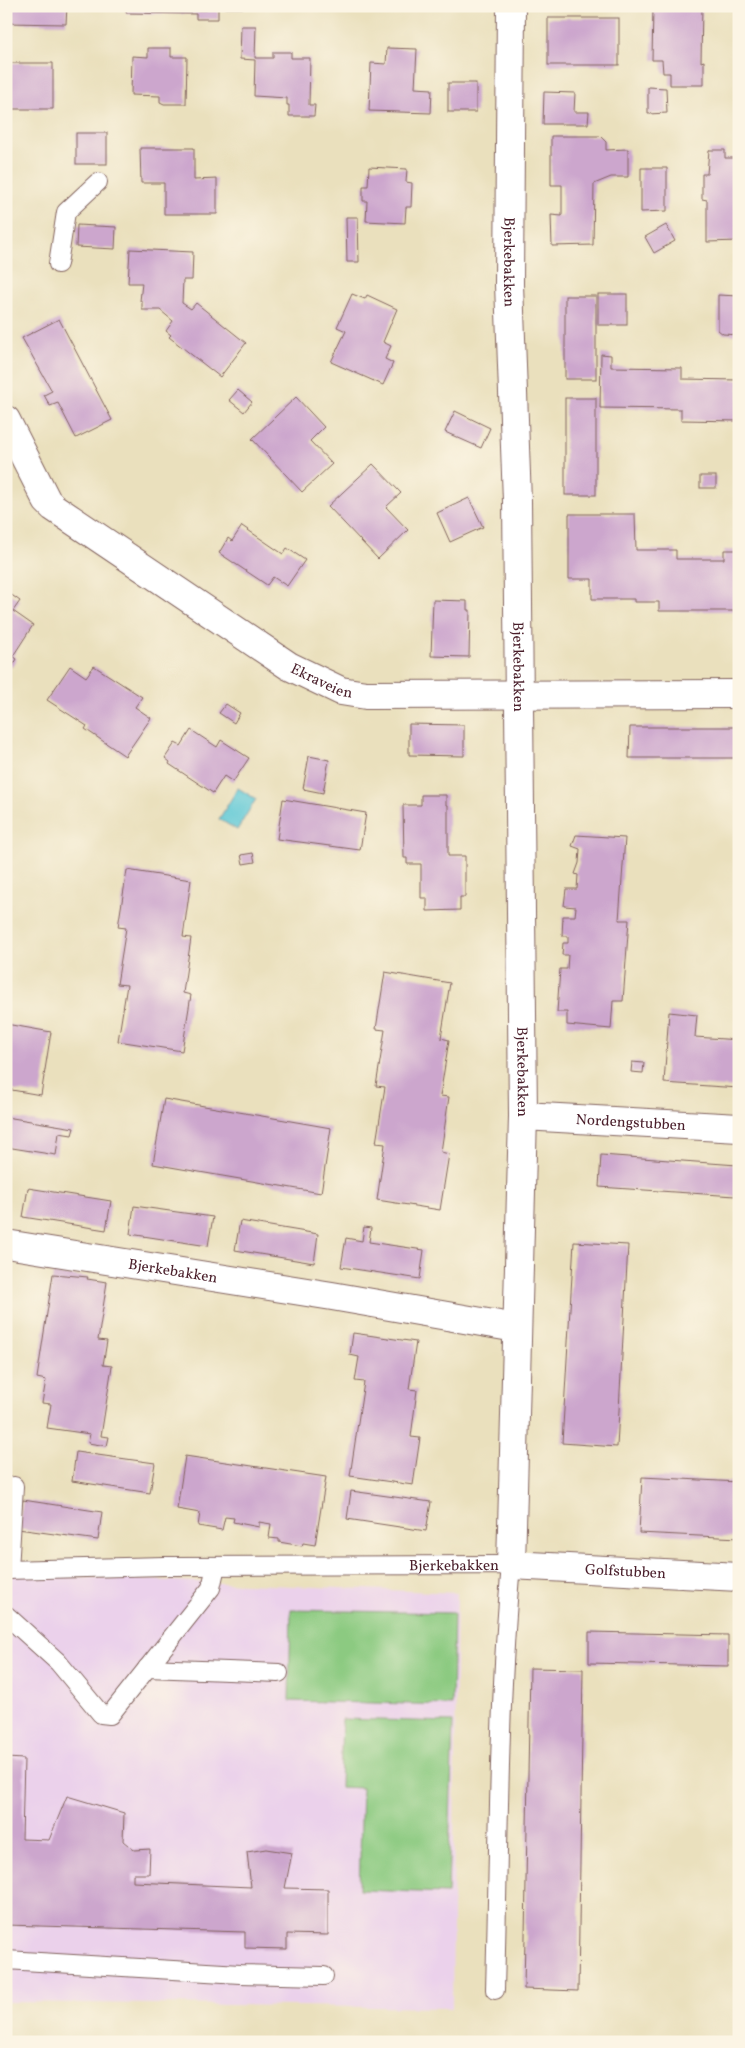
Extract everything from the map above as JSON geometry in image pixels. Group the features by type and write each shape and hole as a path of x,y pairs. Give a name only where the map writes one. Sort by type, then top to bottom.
{"street":[{"name":"Bjerkebakken","path":"511,6 509,284 517,501 523,1116 511,1565"},
{"name":"Ekraveien","path":"6,420 47,501 53,507 289,666 328,686 352,694 739,694"},
{"name":"Nordengstubben","path":"523,1116 739,1128"},
{"name":"Bjerkebakken","path":"6,1244 332,1296 516,1328"},
{"name":"Golfstubben","path":"511,1565 739,1577"}],"lane":[{"path":"58,264 66,212 98,182"},
{"path":"8,1570 14,1486"},
{"name":"Bjerkebakken","path":"8,1570 164,1566 511,1565 504,1642 500,1743 495,1990"},
{"path":"6,1615 58,1662 101,1714 110,1714 211,1588 216,1566"},
{"path":"147,1668 279,1673"},
{"path":"6,1960 240,1974 324,1976"}],"shaded area":[{"path":"6,1574 457,1593 452,2008 6,2002"}],"green space":[{"path":"291,1610 454,1613 452,1705 289,1701"},
{"path":"342,1719 453,1722 448,1893 359,1890 362,1788 340,1787"}],"water":[{"path":"238,788 256,799 237,830 219,819"}],"building":[{"path":"6,6 67,6 66,24 6,23"},
{"path":"127,6 198,6 198,10 207,10 207,6 218,7 218,19 196,19 196,14 126,13"},
{"path":"226,6 247,6 247,8 226,8"},
{"path":"662,6 702,6 701,62 704,61 704,85 670,85 670,73 663,73 662,60 652,60 653,8 662,8"},
{"path":"548,18 619,18 619,65 548,65"},
{"path":"241,26 256,26 255,58 273,58 273,52 291,52 291,58 310,58 309,105 315,105 314,116 289,116 287,98 254,96 255,60 240,59"},
{"path":"148,48 171,48 171,57 187,57 186,104 164,104 160,102 160,96 131,95 132,56 148,57"},
{"path":"387,48 417,49 415,88 432,89 431,113 369,111 371,63 386,64"},
{"path":"6,63 53,63 53,109 12,109 11,95 6,95"},
{"path":"448,83 476,83 476,112 448,112"},
{"path":"648,87 666,88 667,113 648,114"},
{"path":"544,92 575,93 574,112 589,112 588,124 543,124"},
{"path":"76,133 107,133 107,164 76,164"},
{"path":"551,136 600,136 606,142 606,150 628,149 628,177 611,177 594,184 593,245 552,246 551,215 562,216 562,185 551,185"},
{"path":"140,148 194,148 194,180 217,179 217,214 164,214 164,183 141,183"},
{"path":"709,150 725,150 725,158 739,158 739,241 707,242 707,200 702,199 702,174 707,174"},
{"path":"369,167 407,169 406,182 412,183 411,207 406,207 405,223 366,221 367,201 363,201 363,186 368,186"},
{"path":"641,168 667,168 667,211 641,212"},
{"path":"346,217 358,217 359,262 347,262"},
{"path":"77,225 116,227 115,249 76,247"},
{"path":"666,225 675,241 654,253 645,237"},
{"path":"130,249 193,252 192,280 183,280 182,303 191,309 196,303 246,343 220,377 169,337 171,335 166,331 173,321 160,310 142,310 142,301 140,301 142,283 128,283"},
{"path":"352,294 365,299 367,295 397,309 383,342 391,346 385,359 393,363 383,385 331,362 346,331 337,327"},
{"path":"598,294 627,294 627,325 598,325"},
{"path":"718,295 739,296 739,335 723,334 718,330"},
{"path":"565,296 596,296 596,379 565,379"},
{"path":"59,319 112,420 76,438 58,403 50,406 44,395 52,391 22,338"},
{"path":"601,354 611,355 611,367 682,368 682,379 739,380 739,421 681,420 681,409 600,408"},
{"path":"238,390 252,402 244,412 229,400"},
{"path":"296,397 324,427 310,441 332,464 302,492 252,439"},
{"path":"565,398 596,398 596,495 565,495"},
{"path":"455,411 490,428 481,448 445,432"},
{"path":"373,464 401,493 386,507 408,530 378,559 328,506"},
{"path":"700,476 716,476 716,488 700,488"},
{"path":"469,498 483,527 450,542 437,513"},
{"path":"569,514 635,514 636,550 676,550 676,559 724,559 724,550 739,550 739,611 659,611 659,602 634,602 634,599 592,599 592,579 569,579"},
{"path":"242,526 283,554 287,548 305,560 287,586 273,577 267,585 219,553 228,538 232,541"},
{"path":"6,591 20,601 13,611 33,625 13,656 17,659 12,667 6,663"},
{"path":"433,600 467,601 467,610 470,610 469,657 431,656"},
{"path":"70,666 86,677 94,666 142,697 135,707 151,718 125,756 85,729 87,726 47,700"},
{"path":"226,704 240,713 234,723 219,713"},
{"path":"409,724 464,725 464,756 409,755"},
{"path":"630,727 739,727 739,758 629,758"},
{"path":"191,730 217,747 221,740 249,758 233,782 224,776 213,793 169,764 170,762 165,758 175,743 181,746"},
{"path":"309,756 329,760 323,793 303,789"},
{"path":"421,795 446,795 446,805 448,805 448,856 465,856 465,897 460,897 460,910 427,911 427,898 421,898 421,864 407,864 407,858 404,858 403,805 421,805"},
{"path":"283,799 366,813 360,850 277,839"},
{"path":"576,835 625,838 619,920 629,920 623,1001 613,1001 611,1029 567,1025 567,1012 557,1012 560,969 567,969 568,955 562,955 563,943 568,943 568,936 562,936 563,916 575,916 576,907 564,906 566,889 577,889 578,875 575,874 579,863 580,849 572,846"},
{"path":"253,853 255,862 243,864 241,855"},
{"path":"127,870 191,880 183,937 191,938 183,993 191,995 182,1051 118,1041 127,985 117,984 126,928 118,927"},
{"path":"385,972 450,983 441,1038 449,1040 440,1096 449,1097 441,1152 449,1154 440,1210 377,1200 385,1144 376,1143 385,1087 376,1086 385,1030 376,1029"},
{"path":"669,1012 697,1015 695,1037 739,1040 739,1088 664,1083"},
{"path":"6,1024 51,1032 41,1095 6,1089"},
{"path":"632,1062 644,1063 643,1073 631,1072"},
{"path":"164,1099 331,1128 321,1193 153,1164"},
{"path":"6,1117 74,1128 72,1135 59,1133 56,1155 6,1147"},
{"path":"601,1155 737,1165 735,1196 599,1187"},
{"path":"28,1188 111,1201 106,1230 23,1217"},
{"path":"134,1206 213,1217 208,1246 130,1234"},
{"path":"240,1221 318,1234 314,1263 235,1250"},
{"path":"364,1227 371,1228 369,1242 424,1250 420,1279 341,1267 346,1238 362,1241"},
{"path":"574,1242 628,1245 617,1447 562,1443"},
{"path":"53,1274 88,1277 87,1279 107,1282 98,1340 107,1341 103,1365 112,1366 101,1436 109,1437 107,1446 88,1443 90,1434 47,1428 51,1404 42,1403 46,1380 37,1378"},
{"path":"353,1333 416,1342 409,1389 417,1390 411,1437 420,1438 413,1485 350,1476 364,1382 355,1381 359,1357 350,1355"},
{"path":"76,1452 155,1463 150,1493 72,1481"},
{"path":"185,1456 326,1477 315,1545 303,1543 302,1546 279,1542 279,1539 269,1538 271,1524 259,1522 259,1527 233,1522 234,1518 225,1517 222,1530 198,1526 200,1513 177,1509"},
{"path":"642,1477 739,1482 739,1538 639,1533"},
{"path":"351,1491 431,1502 426,1531 347,1519"},
{"path":"23,1500 102,1512 98,1540 18,1529"},
{"path":"589,1632 728,1635 728,1666 589,1663"},
{"path":"530,1668 583,1669 578,1991 524,1989"},
{"path":"6,1758 24,1759 22,1839 49,1840 67,1796 124,1813 123,1841 134,1850 150,1849 149,1874 133,1874 133,1882 251,1887 247,1852 266,1849 292,1853 285,1888 328,1889 328,1935 287,1934 287,1949 245,1948 245,1932 6,1925"}]}
